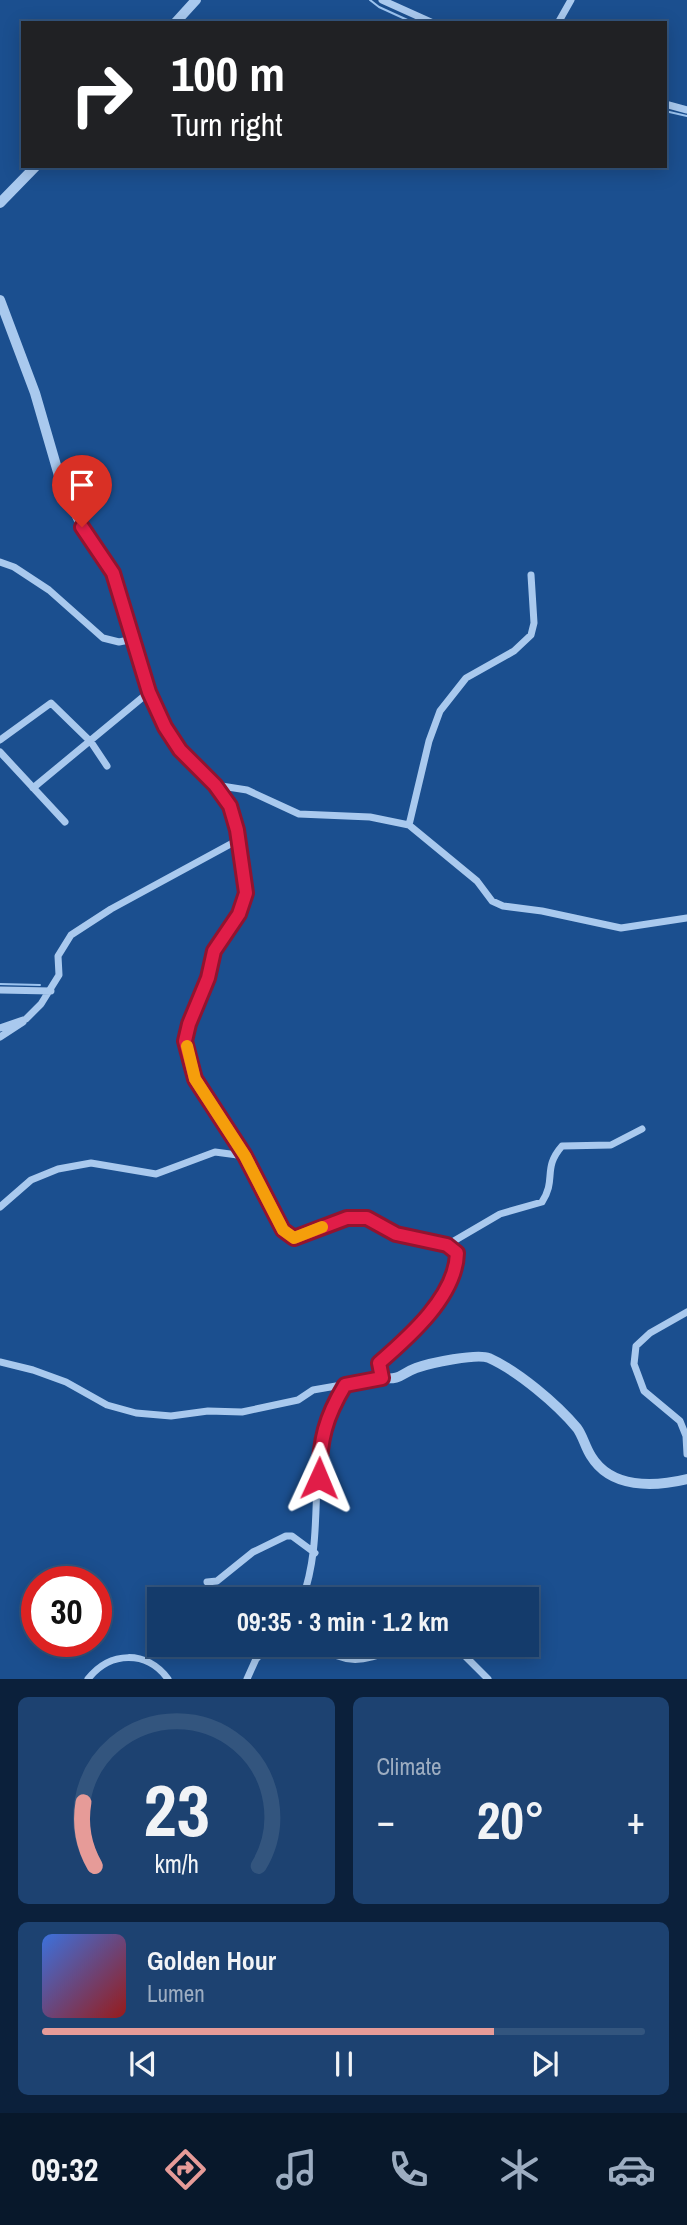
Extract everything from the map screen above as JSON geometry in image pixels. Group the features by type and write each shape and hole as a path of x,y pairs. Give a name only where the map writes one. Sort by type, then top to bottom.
{"street":[{"path":"177,21 196,0"},
{"path":"383,0 429,21"},
{"path":"559,21 571,0"},
{"path":"667,105 687,110"},
{"path":"0,202 34,168"},
{"path":"0,300 35,393 60,479 82,527 113,573 149,692 165,727 180,750 215,785 230,806 239,840 246,893 239,914 214,951 208,978 185,1041 195,1079 245,1156 283,1230 294,1238 347,1218 367,1218 396,1234 447,1245 457,1253 457,1264 446,1288 420,1327 379,1363 382,1378"},
{"path":"0,562 14,566 49,590 103,638 119,642 134,639"},
{"path":"409,825 429,741 440,711 466,678 514,651 531,635 534,623 531,575"},
{"path":"33,788 149,692"},
{"path":"0,740 51,703 91,742 107,766"},
{"path":"0,752 65,822"},
{"path":"215,785 247,790 299,814 370,817 409,825 477,881 492,901 503,906 542,911 621,928 687,918"},
{"path":"0,1037 26,1019 51,991 59,975 58,956 71,935 111,909 239,840"},
{"path":"0,990 51,991"},
{"path":"0,1028 26,1019"},
{"path":"447,1245 500,1214 542,1202 550,1185 551,1159 562,1146 611,1144 642,1129"},
{"path":"0,1207 31,1180 58,1169 91,1163 156,1174 215,1152 245,1156"},
{"path":"687,1312 650,1333 636,1346 634,1364 644,1391 680,1421 686,1436 687,1454"},
{"path":"0,1362 66,1382 107,1405 136,1413 171,1416 208,1411 242,1412 298,1400 313,1390 382,1378 397,1380 416,1368 473,1356 487,1357 544,1395 578,1429 591,1457 606,1474 631,1484 687,1479"},
{"path":"307,1587 315,1553 320,1443 334,1405 345,1385"},
{"path":"207,1581 217,1581 253,1552 286,1536 292,1536 315,1553"},
{"path":"88,1679 106,1663 122,1656 138,1657 159,1667 168,1679"},
{"path":"247,1679 258,1657"},
{"path":"334,1657 353,1661 367,1657"},
{"path":"466,1657 488,1679"}],"waterway":[{"path":"370,0 410,21"},
{"path":"667,111 687,116"},
{"path":"0,984 40,985"}],"slow traffic":[{"path":"187,1046 195,1079 245,1156 259,1188 283,1230 294,1238 322,1227"}],"route":[{"path":"82,527 113,573 149,692 165,727 180,750 215,785 230,806 237,830 246,893 239,914 214,951 208,978 189,1024 185,1041 195,1079 245,1156 259,1188 283,1230 294,1238 347,1218 367,1218 396,1234 447,1245 457,1253 457,1264 446,1288 420,1327 379,1363 382,1378 345,1385 334,1405 320,1443 319,1478"}]}
